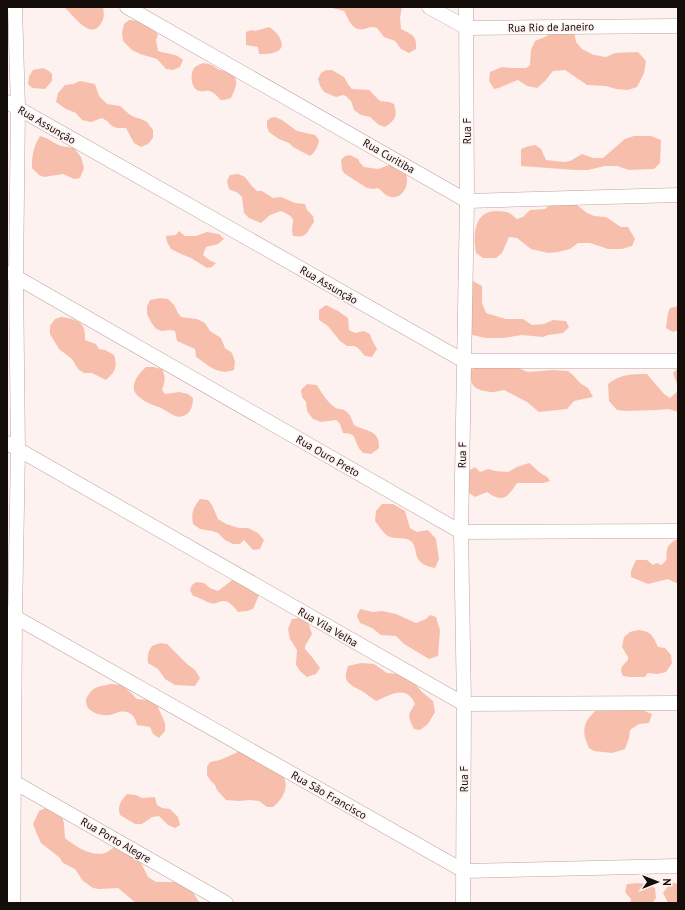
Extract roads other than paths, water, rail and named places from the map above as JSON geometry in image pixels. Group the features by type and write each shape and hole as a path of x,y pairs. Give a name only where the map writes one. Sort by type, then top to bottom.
{"street":[{"path":"13,903 11,780 12,105 15,7"},
{"name":"Rua Curitiba","path":"127,7 467,201"},
{"path":"430,7 467,28"},
{"name":"Rua F","path":"463,903 464,704 461,532 467,201 466,7"},
{"name":"Rua Rio de Janeiro","path":"467,28 678,26"},
{"name":"Rua Assunção","path":"12,105 464,362 678,361"},
{"path":"467,201 678,195"},
{"name":"Rua Ouro Preto","path":"12,275 461,532"},
{"name":"Rua Vila Velha","path":"12,447 464,704 678,703"},
{"path":"461,532 678,531"},
{"name":"Rua São Francisco","path":"11,615 464,871"},
{"name":"Rua Porto Alegre","path":"11,780 226,903"},
{"path":"464,871 678,866"}]}
